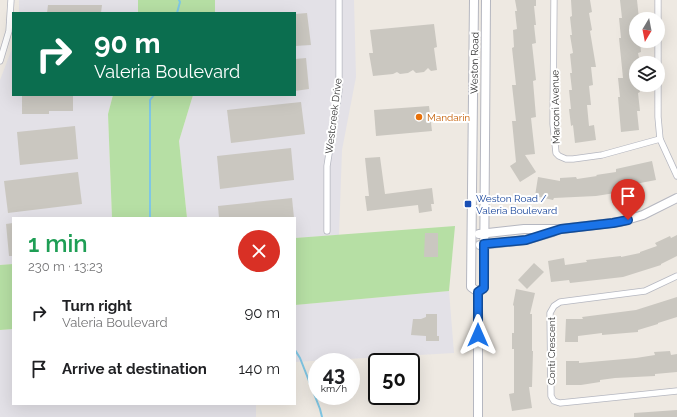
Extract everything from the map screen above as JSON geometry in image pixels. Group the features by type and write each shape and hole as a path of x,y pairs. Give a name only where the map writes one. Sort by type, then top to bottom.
{"main road":[{"name":"Weston Road","path":"474,0 471,288 478,292"},
{"name":"Weston Road","path":"478,292 484,288 486,0"},
{"path":"471,234 484,234 524,229 561,229 613,223 643,215 677,198"},
{"path":"471,246 526,240 561,229"},
{"name":"Weston Road","path":"478,292 478,417"}],"street":[{"path":"0,61 9,31 11,0"},
{"name":"Westcreek Drive","path":"327,231 327,166 339,91 339,0"},
{"name":"Marconi Avenue","path":"554,0 553,124 556,153 566,159 596,156 660,139"},
{"path":"658,0 658,116 660,139 677,176"},
{"name":"Conti Crescent","path":"677,276 645,291 560,302 554,306 550,313 550,328 551,396 554,401 560,403 677,391"}],"shaded area":[{"path":"19,0 138,0 138,12 19,12"},
{"path":"215,0 354,0 356,77 342,150 339,235 296,238 296,217 187,217 179,141 193,96 296,96 296,12 215,12"},
{"path":"12,49 12,96 113,96 108,114 112,217 12,217 12,264 0,265 0,80"},
{"path":"449,291 454,353 420,355 420,353 368,353 368,358 360,358 360,353 308,353 308,361 296,362 296,305"},
{"path":"12,329 12,405 256,405 256,417 0,417 0,330"}],"green space":[{"path":"138,0 215,0 215,12 138,12"},
{"path":"113,96 193,96 179,141 187,217 112,217 108,114"},
{"path":"455,226 449,291 296,305 296,238"},
{"path":"12,264 12,329 0,330 0,265"}],"building":[{"path":"515,0 536,0 536,6 534,6 536,25 534,25 536,43 532,44 536,80 533,81 536,117 531,118 535,154 525,155 536,172 520,182 510,166 516,162 512,121 516,121 512,85 516,85 512,48 514,47 513,30 517,29 515,11 517,11"},
{"path":"571,0 590,0 592,12 589,13 592,30 590,31 596,67 591,67 593,85 589,86 591,105 587,105 589,126 594,125 596,140 575,143 569,109 571,109 569,90 572,90 570,54 573,53 570,35 572,35 570,17 572,16"},
{"path":"620,0 637,0 638,12 629,12 629,48 641,48 641,52 638,53 639,56 629,56 629,92 640,92 638,93 640,111 637,111 639,130 621,132 618,78 623,78 619,38 621,38 619,18 622,18"},
{"path":"48,5 102,5 101,12 47,12"},
{"path":"307,13 311,45 296,46 296,14"},
{"path":"434,24 437,47 434,48 437,70 431,71 428,68 424,72 416,73 413,70 408,73 400,74 397,72 393,74 373,76 369,53 373,53 370,30"},
{"path":"306,58 309,89 296,91 296,59"},
{"path":"22,96 73,96 73,111 49,111 49,114 22,114"},
{"path":"301,102 305,134 231,143 227,110"},
{"path":"429,106 432,131 376,136 374,110"},
{"path":"75,126 78,159 20,165 17,132"},
{"path":"291,148 294,180 220,189 217,156"},
{"path":"380,157 385,194 432,188 434,204 431,204 432,211 419,213 418,205 367,211 365,196 369,196 365,158"},
{"path":"652,161 656,180 614,188 615,193 596,196 554,198 553,200 535,196 538,177 560,181 560,178 576,177 577,179 616,172 616,169"},
{"path":"78,172 82,204 8,213 4,181"},
{"path":"292,198 294,217 219,217 218,206"},
{"path":"12,223 12,256 9,256 6,224"},
{"path":"425,233 438,233 438,257 424,257"},
{"path":"677,235 677,256 661,265 623,277 570,283 569,280 551,282 548,261 564,258 565,265 587,262 586,260 621,257 640,253 657,246 655,243 670,236 671,238"},
{"path":"534,263 544,272 527,289 518,280"},
{"path":"516,289 535,293 530,314 532,314 533,351 532,387 529,387 532,408 512,411 509,394 514,393 514,349 512,349 512,333 514,333 513,305"},
{"path":"677,297 677,317 638,330 638,332 602,335 602,333 578,336 578,342 565,342 566,319 583,319 582,317 636,310"},
{"path":"426,314 437,314 437,336 439,336 439,341 426,341 426,336 411,335 413,319 421,319 426,317"},
{"path":"670,351 671,355 677,354 677,372 655,374 655,376 600,380 600,382 581,385 566,385 566,361 579,361 579,363 636,358 655,355 654,352"},
{"path":"677,410 677,417 634,417 634,413"}],"waterway":[{"path":"177,12 180,2 179,0"},
{"path":"150,217 150,100 153,96"},
{"path":"296,352 300,358 322,417"}],"place":[{"name":"Mandarin","path":"419,117"},
{"name":"Weston Road / Valeria Boulevard","path":"468,204"}],"route":[{"path":"478,335 478,292 484,288 484,244 526,240 561,229 628,220"}]}
